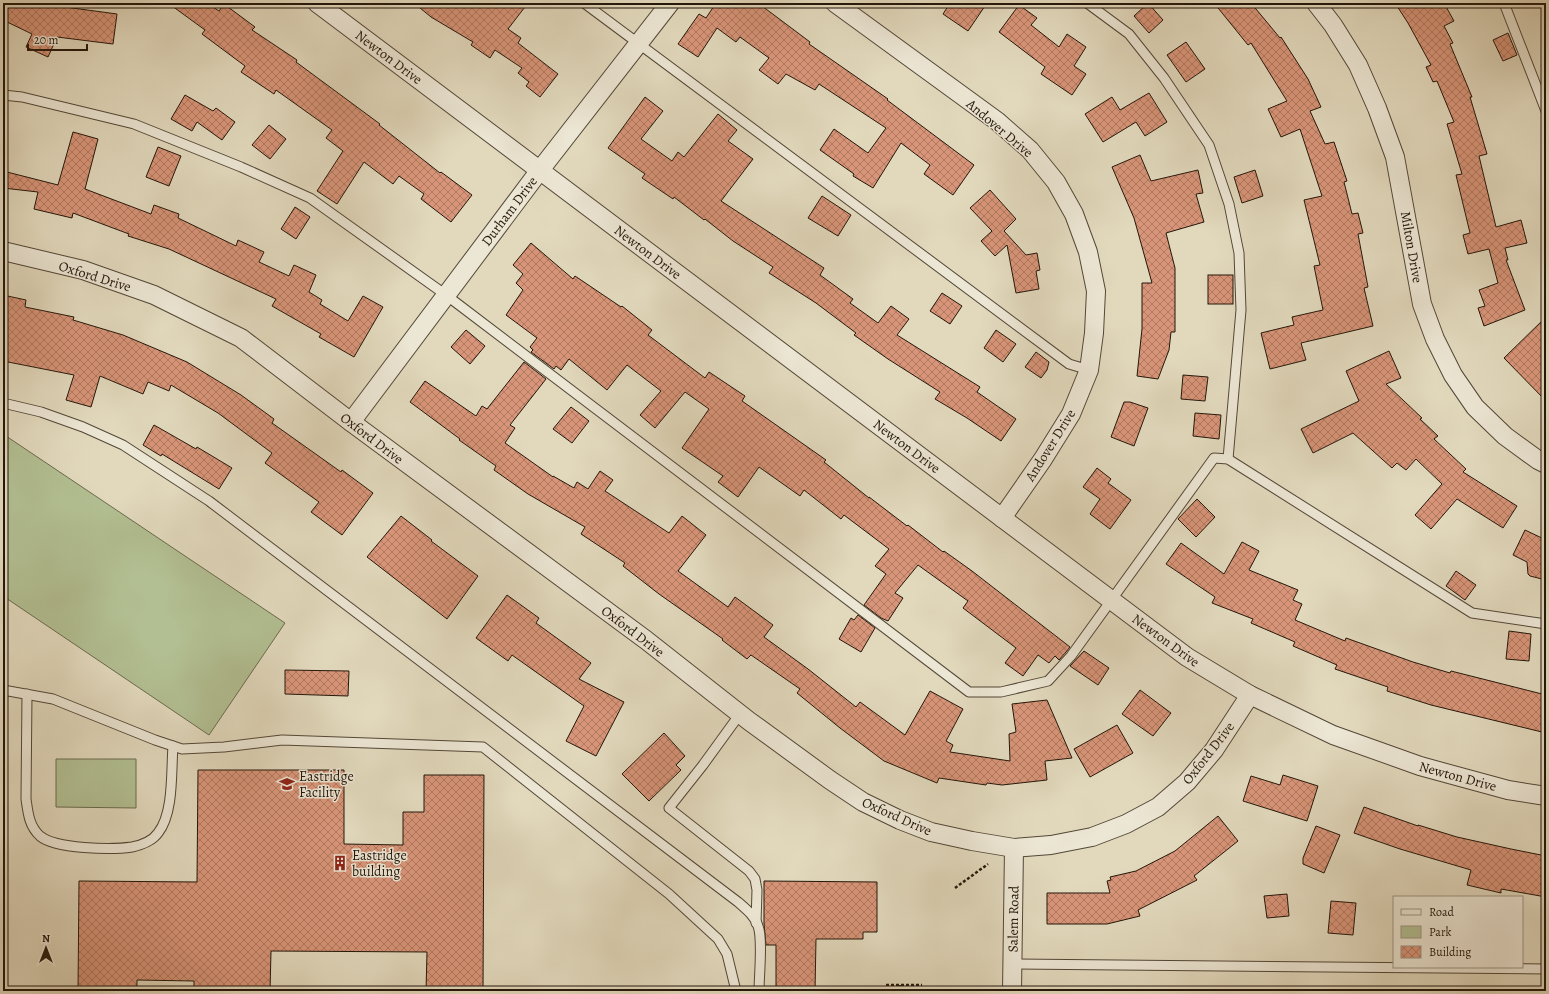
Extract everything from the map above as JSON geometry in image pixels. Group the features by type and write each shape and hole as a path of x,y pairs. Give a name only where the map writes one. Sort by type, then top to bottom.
{"street":[{"name":"Newton Drive","path":"317,3 1187,657 1250,695 1333,735 1420,766 1508,790 1546,796"},
{"name":"Durham Drive","path":"351,422 540,170 670,3"},
{"name":"Andover Drive","path":"835,3 997,121 1030,150 1056,182 1074,214 1088,252 1096,291 1094,333 1089,370 1071,414 1043,459 1002,518"},
{"name":"Milton Drive","path":"1316,3 1333,25 1358,65 1377,108 1395,157 1422,304 1435,339 1452,375 1475,407 1505,436 1538,460 1546,464"},
{"name":"Oxford Drive","path":"3,251 83,270 154,295 241,338 351,422 646,640 740,714 830,780 862,802 900,820 931,832 1014,848 1051,845 1092,838 1126,824 1158,807 1187,782 1214,750 1250,695"},
{"name":"Salem Road","path":"1012,991 1014,848"}],"lane":[{"path":"584,3 1069,364 1089,370"},
{"path":"1087,3 1129,34 1164,78 1209,145 1229,204 1239,253 1241,310 1228,458"},
{"path":"1504,3 1546,111"},
{"path":"3,95 22,97 134,124 241,167 310,198 446,295 969,692 1001,692 1048,680 1072,656 1214,458 1228,458 1472,613 1546,624"},
{"path":"3,403 41,412 83,427 123,445 209,501 738,902 752,915 758,926 760,937 759,991"},
{"path":"3,690 53,699 155,740 182,749 224,747 282,740 483,746 669,894 718,939 728,954 736,991"},
{"path":"27,694 26,799 28,815 32,827 40,836 54,843 72,846 114,848 133,847 153,839 159,832 165,820 169,801 173,746"},
{"path":"740,714 703,765 669,808 749,871 755,879 757,890 756,922"},
{"path":"1012,964 1393,968"},
{"path":"1439,968 1546,969"}],"path":[{"path":"955,888 988,864"},
{"path":"886,985 922,985"},
{"path":"900,985 900,991"}],"green space":[{"path":"3,434 285,623 209,735 3,596"},
{"path":"56,759 136,759 136,808 56,807"}],"building":[{"path":"10,3 56,3 65,7 117,14 113,44 57,37 48,57 26,47 32,34 3,20"},
{"path":"168,3 207,3 219,11 224,4 255,27 252,30 297,60 296,62 380,124 379,125 440,173 441,172 472,195 451,222 421,199 424,194 399,176 393,184 364,162 337,204 317,191 343,151 326,138 332,130 276,90 274,94 241,72 245,66 202,34 205,30"},
{"path":"414,3 528,3 508,29 521,38 518,43 558,74 540,97 526,86 529,82 518,73 522,68 495,50 490,58 471,45 473,42 431,17"},
{"path":"716,3 758,3 810,42 809,44 888,99 887,100 974,165 953,195 924,174 930,165 901,143 873,188 853,176 854,174 820,150 834,129 868,153 886,128 819,84 815,90 786,74 778,84 759,70 769,58 740,37 736,42 717,28 698,57 678,44 699,14 706,18"},
{"path":"950,3 987,3 968,31 943,14"},
{"path":"1148,3 1163,20 1149,33 1134,16"},
{"path":"1214,3 1251,3 1280,38 1281,37 1308,79 1321,107 1310,111 1325,144 1334,142 1347,181 1344,182 1352,214 1358,213 1363,233 1358,234 1368,287 1364,288 1373,326 1301,343 1306,360 1270,369 1261,333 1294,325 1292,317 1323,310 1314,266 1320,265 1304,200 1322,196 1300,129 1281,137 1268,109 1287,101 1251,43 1248,45"},
{"path":"1395,3 1444,3 1454,21 1444,26 1453,43 1450,44 1472,97 1470,97 1487,154 1479,156 1496,227 1521,220 1527,243 1505,248 1508,260 1506,260 1525,310 1484,326 1478,308 1485,306 1479,290 1498,283 1489,249 1468,254 1463,235 1470,233 1456,175 1462,174 1447,124 1454,122 1437,81 1433,82 1426,67 1431,65"},
{"path":"1019,5 1037,18 1031,25 1059,47 1067,34 1086,47 1074,66 1086,74 1072,95 1041,74 1045,67 999,32"},
{"path":"1508,33 1517,55 1503,61 1493,40"},
{"path":"1186,42 1205,69 1186,82 1167,55"},
{"path":"1149,93 1167,122 1145,136 1136,122 1103,142 1085,114 1112,97 1120,110"},
{"path":"185,95 213,111 216,108 235,122 222,140 197,122 192,131 171,119"},
{"path":"645,97 663,111 641,139 672,161 678,152 684,157 718,114 737,130 728,141 753,159 721,201 824,268 820,275 853,299 850,303 878,323 891,306 909,319 897,335 980,387 977,392 1016,419 1001,441 935,399 940,392 888,359 854,335 856,333 816,303 769,273 773,267 733,241 674,197 673,199 642,178 645,174 608,148"},
{"path":"269,125 286,139 270,159 252,145"},
{"path":"73,132 98,139 85,189 151,214 154,205 179,214 178,218 236,246 238,240 264,252 259,262 289,276 294,265 316,275 309,292 322,300 320,304 348,321 363,296 383,307 354,357 319,337 321,334 272,306 276,299 169,249 128,236 129,234 73,213 72,218 34,209 38,192 3,188 3,171 58,185"},
{"path":"158,147 181,156 169,186 146,177"},
{"path":"1140,155 1151,181 1198,170 1203,193 1196,194 1204,222 1166,233 1175,268 1175,332 1171,332 1169,350 1158,379 1137,376 1142,329 1142,283 1152,283 1134,218 1112,167"},
{"path":"1255,170 1263,196 1242,203 1234,177"},
{"path":"990,190 1016,219 1004,231 1026,255 1037,253 1040,270 1036,271 1039,289 1016,293 1007,245 995,256 981,241 992,231 970,208"},
{"path":"822,196 851,215 838,236 808,218"},
{"path":"295,207 310,217 296,239 281,229"},
{"path":"531,243 573,279 575,276 621,307 622,306 652,330 648,335 705,378 709,372 745,396 742,401 826,460 824,462 869,498 943,552 944,551 972,571 1070,647 1059,660 1055,656 1049,663 1038,655 1023,676 1005,663 1016,648 963,608 968,601 918,565 895,593 903,598 888,621 881,618 864,605 886,574 875,566 889,549 844,515 841,519 804,490 800,496 759,467 738,497 718,482 723,476 682,448 709,409 685,392 655,428 640,415 661,391 627,365 607,390 569,359 561,370 556,366 554,369 531,352 533,350 530,347 537,338 506,315 523,290 516,283 523,274 513,265"},
{"path":"1208,275 1233,275 1233,304 1208,304"},
{"path":"942,293 962,306 950,324 930,311"},
{"path":"3,295 26,300 25,307 74,317 73,320 123,335 187,362 241,395 274,419 272,423 341,472 342,470 373,493 342,535 311,512 319,502 265,463 272,453 218,413 171,385 169,391 148,382 143,394 100,376 91,407 66,400 74,375 3,361"},
{"path":"1546,317 1546,401 1504,358"},
{"path":"466,330 485,346 470,364 451,347"},
{"path":"996,330 1016,344 1003,362 984,348"},
{"path":"1389,351 1401,378 1386,384 1422,418 1420,419 1438,436 1434,439 1466,469 1463,472 1517,506 1503,528 1457,499 1431,529 1415,515 1442,484 1416,459 1406,470 1397,463 1392,468 1353,433 1313,453 1301,429 1359,401 1346,371"},
{"path":"1036,352 1049,362 1047,370 1041,378 1025,367"},
{"path":"524,362 546,379 510,425 515,428 505,443 553,477 574,488 577,482 588,489 600,471 613,480 605,491 669,533 682,516 706,535 678,571 728,607 735,597 773,625 764,637 856,707 860,702 905,735 930,691 963,709 946,741 953,745 950,752 1010,761 1009,734 1016,732 1012,704 1047,700 1072,758 1045,761 1047,780 1002,785 987,783 986,785 939,778 937,783 884,761 797,693 800,689 751,655 747,659 722,640 723,639 659,594 623,566 625,563 581,534 585,527 528,494 494,470 496,466 459,440 460,439 410,402 425,381 476,416 482,406 487,409"},
{"path":"1183,375 1208,377 1205,401 1181,399"},
{"path":"1124,402 1130,402 1148,408 1134,446 1111,437"},
{"path":"571,407 589,421 572,443 553,429"},
{"path":"1195,413 1221,415 1219,439 1193,436"},
{"path":"154,425 196,449 197,447 232,468 219,489 162,454 161,456 143,445"},
{"path":"1097,468 1111,479 1108,483 1131,500 1110,529 1090,514 1100,499 1083,487"},
{"path":"1197,499 1215,517 1196,537 1178,519"},
{"path":"401,516 432,540 431,541 478,576 447,619 367,557"},
{"path":"1525,530 1546,540 1546,580 1530,576 1528,574 1527,562 1513,555"},
{"path":"1242,542 1259,551 1249,570 1298,590 1293,600 1302,604 1295,620 1345,641 1346,638 1413,662 1450,673 1451,671 1546,695 1546,733 1431,705 1387,691 1388,687 1335,669 1337,665 1293,646 1295,642 1251,623 1253,619 1212,603 1215,597 1166,564 1181,543 1224,574"},
{"path":"1456,571 1476,585 1465,600 1446,586"},
{"path":"507,595 539,618 536,623 591,663 579,679 624,702 596,756 566,741 584,706 512,655 508,661 476,638"},
{"path":"858,615 875,628 861,652 839,639 851,618 854,620"},
{"path":"1509,631 1531,634 1529,661 1506,659"},
{"path":"1084,651 1109,668 1098,685 1070,666"},
{"path":"285,670 349,671 348,696 285,694"},
{"path":"1140,690 1171,713 1153,736 1122,714"},
{"path":"1117,725 1133,753 1090,777 1074,749"},
{"path":"664,733 685,756 676,765 681,770 649,801 622,774"},
{"name":"Eastridge building","path":"198,770 344,770 344,844 403,845 403,812 424,812 424,775 484,775 483,991 426,991 427,952 271,951 270,991 194,991 194,981 137,980 137,991 78,991 79,881 197,882"},
{"path":"1283,775 1318,786 1307,821 1243,801 1251,776 1280,785"},
{"path":"1364,807 1418,826 1457,837 1546,856 1546,897 1501,889 1501,893 1467,885 1471,870 1400,849 1354,833"},
{"path":"1218,816 1238,841 1194,876 1197,880 1138,910 1140,916 1107,924 1047,924 1047,893 1110,893 1107,881 1111,880 1110,877 1136,871 1175,851"},
{"path":"1316,826 1340,835 1324,873 1303,864 1303,858"},
{"path":"764,881 877,882 877,932 863,932 863,939 816,939 815,991 776,991 776,945 766,945 764,924"},
{"path":"1287,894 1289,916 1267,918 1264,896"},
{"path":"1331,901 1356,903 1353,935 1328,933"}],"place":[{"name":"Eastridge Facility","path":"287,784"},
{"name":"Eastridge building","path":"340,863"}]}
